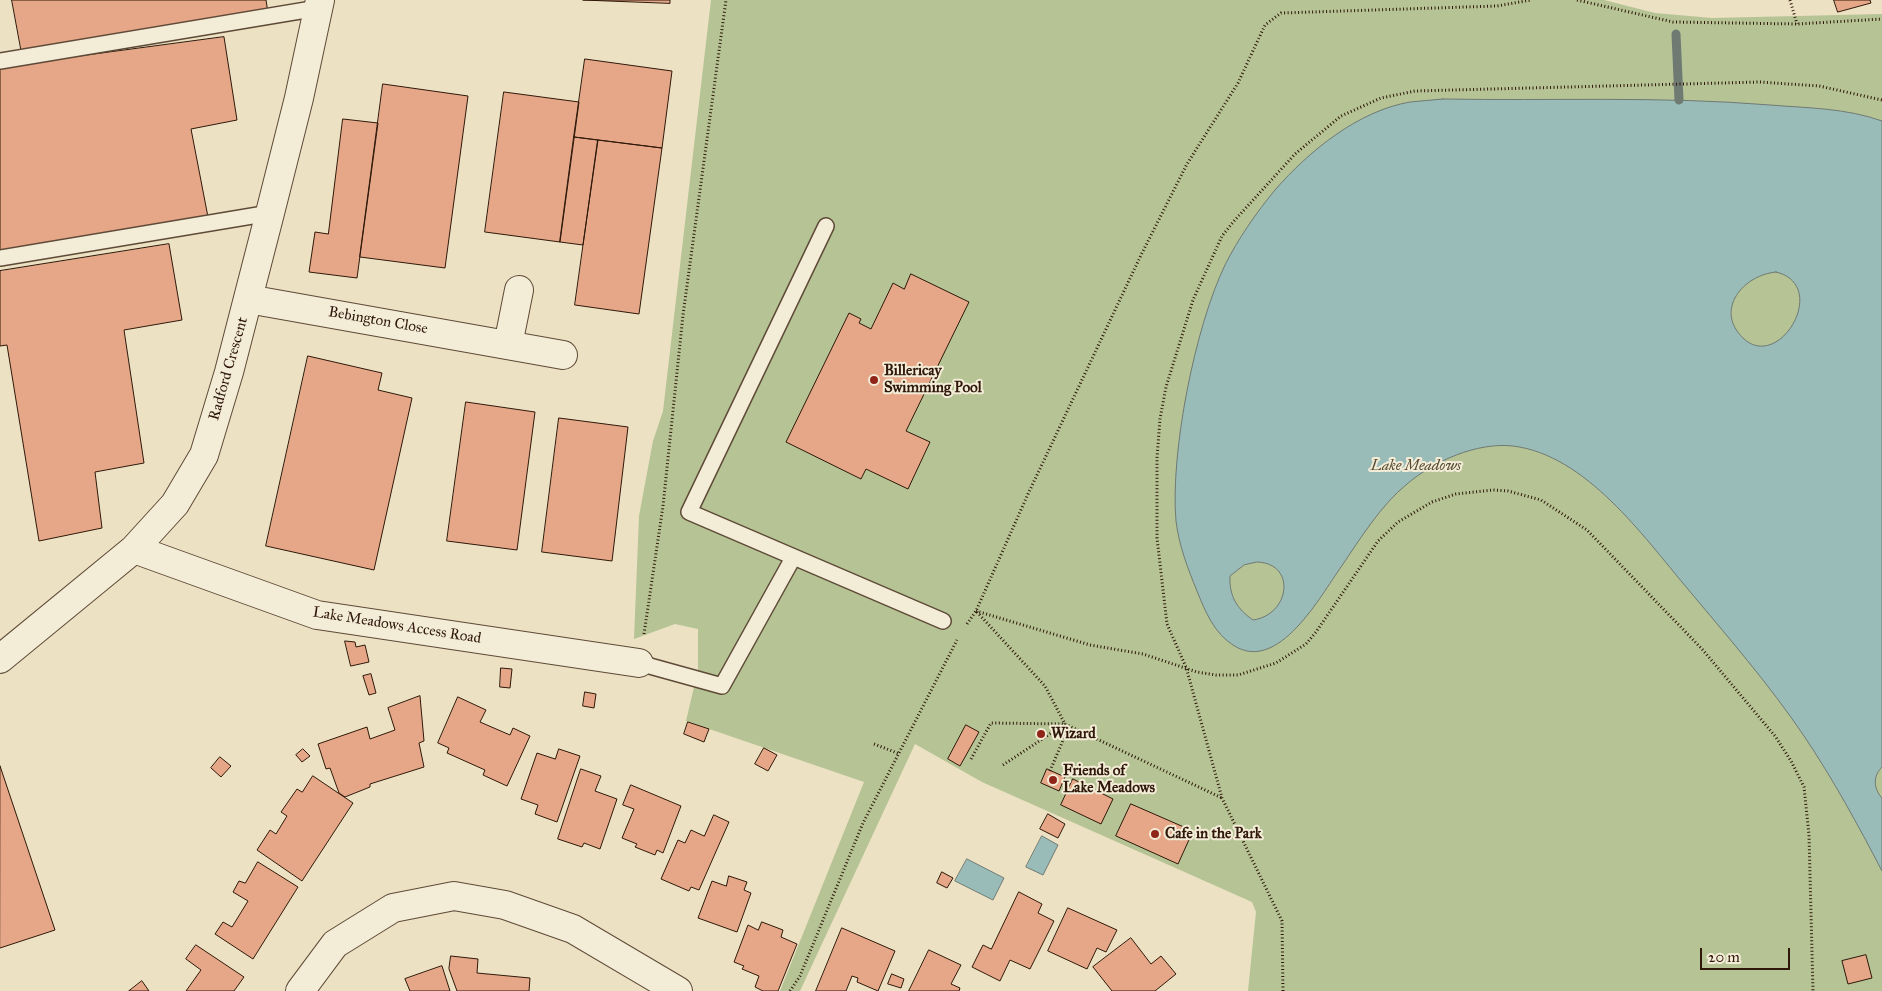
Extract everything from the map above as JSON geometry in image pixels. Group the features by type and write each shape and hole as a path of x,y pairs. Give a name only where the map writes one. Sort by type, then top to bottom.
{"street":[{"name":"Radford Crescent","path":"0,659 134,549 176,504 204,455 248,299 299,98 319,4"},
{"path":"508,345 519,290"},
{"name":"Bebington Close","path":"248,299 563,355"},
{"name":"Lake Meadows Access Road","path":"134,549 318,615 639,663"},
{"path":"300,991 335,944 394,908 454,896 505,905 573,929 678,991"}],"lane":[{"path":"0,61 319,4"},
{"path":"0,258 270,212"},
{"path":"826,226 689,512 943,621"},
{"path":"639,663 722,686 793,558"}],"path":[{"path":"639,663 663,506 682,314 726,0"},
{"path":"962,630 976,611 1028,494 1142,253 1187,164 1238,83 1266,25 1281,13 1496,6 1531,0"},
{"path":"1577,0 1673,22 1798,24 1882,18"},
{"path":"1790,0 1798,24"},
{"path":"1283,991 1282,921 1222,798 1186,668 1167,624 1157,538 1157,458 1160,419 1166,387 1193,300 1222,236 1234,220 1294,154 1341,116 1381,98 1415,91 1760,82 1818,86 1882,100"},
{"path":"976,611 1090,645 1143,654 1186,668 1216,675 1238,675 1258,670 1293,654 1316,632 1378,540 1398,522 1432,502 1456,494 1493,490 1508,491 1541,500 1587,530 1702,649 1775,736 1792,761 1804,787 1809,835 1812,991"},
{"path":"976,611 1045,686 1067,725 1050,771"},
{"path":"790,991 804,967 863,823 958,639"},
{"path":"972,760 991,723 1067,725 1222,798"},
{"path":"1003,765 1067,725"},
{"path":"874,744 900,754"}],"green space":[{"name":"Lake Meadows","path":"711,0 1604,0 1655,13 1712,18 1882,14 1882,991 1248,991 1256,912 1252,902 982,782 915,744 800,991 780,991 864,782 686,721 698,670 698,629 675,624 634,639 639,516 653,441 663,411"}],"water":[{"path":"1443,99 1729,102 1826,109 1855,113 1882,121 1882,767 1877,774 1875,782 1882,798 1882,871 1845,802 1815,752 1777,698 1747,660 1652,545 1611,501 1589,481 1565,465 1540,453 1513,446 1485,447 1471,450 1443,461 1407,484 1388,502 1363,534 1310,612 1282,641 1266,649 1250,651 1233,645 1226,640 1211,621 1187,566 1177,530 1175,493 1181,426 1187,391 1204,322 1225,265 1254,217 1275,190 1288,175 1319,147 1353,124 1372,114 1410,102","holes":["1776,272 1792,280 1799,293 1799,308 1794,323 1784,336 1771,344 1757,346 1743,338 1735,327 1731,316 1732,306 1736,296 1743,287 1753,280","1257,562 1270,565 1278,571 1283,579 1284,590 1281,600 1275,609 1265,616 1253,620 1238,607 1231,590 1230,576 1244,565"]},
{"path":"1042,836 1058,845 1043,875 1026,867"},
{"path":"967,859 1004,878 993,900 955,881"}],"building":[{"path":"12,0 266,0 268,13 22,54"},
{"path":"583,0 670,0 670,3"},
{"path":"1834,0 1870,0 1871,3 1838,12"},
{"path":"224,37 237,120 191,129 208,217 0,251 0,67"},
{"path":"585,59 672,71 662,148 574,137"},
{"path":"383,84 468,96 445,268 360,257"},
{"path":"504,92 579,102 560,242 485,232"},
{"path":"343,119 378,123 357,278 309,272 315,232 328,234"},
{"path":"574,137 598,140 583,245 560,242"},
{"path":"598,140 662,148 639,314 575,305"},
{"path":"169,244 182,320 124,330 144,463 95,472 102,528 39,541 7,345 0,346 0,271"},
{"name":"Billericay Swimming Pool","path":"911,274 969,302 906,431 930,442 908,489 866,469 861,479 786,442 849,313 861,319 859,323 871,329 893,283 904,289"},
{"path":"308,356 382,373 378,390 412,398 374,570 266,546"},
{"path":"466,402 535,412 517,550 447,541"},
{"path":"559,418 628,427 612,561 542,552"},
{"path":"345,641 355,642 356,647 365,645 369,662 351,666"},
{"path":"501,668 512,669 510,688 500,687"},
{"path":"371,674 376,693 369,695 363,676"},
{"path":"585,692 596,694 594,708 583,706"},
{"path":"420,696 424,741 419,743 424,767 370,784 370,787 345,797 339,793 330,768 326,769 318,744 367,727 370,739 395,730 388,708"},
{"path":"458,697 486,710 480,722 510,735 513,728 530,736 507,786 483,775 485,770 447,753 449,748 438,743"},
{"path":"688,722 709,729 704,742 684,734"},
{"path":"966,725 979,732 960,766 948,759"},
{"path":"764,748 777,755 768,771 755,764"},
{"path":"303,749 310,756 302,762 296,755"},
{"path":"559,749 580,756 557,822 535,814 538,805 521,799 537,753 555,759"},
{"path":"220,757 231,766 221,777 211,768"},
{"path":"0,766 55,930 0,948"},
{"path":"581,769 601,776 595,791 617,799 600,849 584,843 582,847 558,839"},
{"name":"Friends of Lake Meadows","path":"1047,769 1065,777 1059,791 1041,783"},
{"path":"313,776 353,803 302,881 257,850 270,830 276,834 287,816 281,812 297,789 302,792"},
{"path":"1073,779 1113,799 1101,824 1061,805"},
{"path":"631,785 681,806 663,853 657,850 655,855 635,847 637,844 622,838 634,809 623,805"},
{"name":"Cafe in the Park","path":"1131,804 1193,831 1178,864 1116,836"},
{"path":"1048,814 1065,824 1058,838 1040,829"},
{"path":"714,815 729,822 699,890 691,887 689,891 661,879 678,840 685,843 691,830 704,836"},
{"path":"258,862 298,887 253,959 215,934 223,922 232,927 248,901 233,892 239,881 245,883"},
{"path":"942,872 953,878 947,888 937,883"},
{"path":"729,876 747,882 744,890 751,893 737,932 698,918 712,881 726,886"},
{"path":"1019,892 1042,904 1038,913 1054,921 1030,969 1010,960 1000,981 972,967 983,945 991,949"},
{"path":"1068,908 1117,930 1106,952 1097,948 1087,969 1048,951"},
{"path":"762,922 783,930 781,937 797,944 778,991 763,991 755,987 759,976 742,969 744,966 734,962 748,925 758,930"},
{"path":"842,928 895,951 878,991 857,982 858,978 852,976 846,991 816,991"},
{"path":"1131,938 1151,964 1161,956 1176,974 1155,991 1112,991 1093,967"},
{"path":"196,945 244,977 234,991 186,991 201,970 186,959"},
{"path":"929,950 961,965 951,984 960,988 959,991 909,991"},
{"path":"1866,955 1872,978 1848,984 1842,961"},
{"path":"451,956 478,959 477,973 530,978 529,991 457,991 449,969"},
{"path":"442,966 450,991 410,991 405,979"},
{"path":"892,974 904,979 901,988 888,984"},
{"path":"142,981 149,991 129,991"}],"waterway":[{"path":"1676,34 1679,100"}],"place":[{"name":"Billericay Swimming Pool","path":"874,380"},
{"name":"Wizard","path":"1041,734"},
{"name":"Friends of Lake Meadows","path":"1053,780"},
{"name":"Cafe in the Park","path":"1155,834"}]}
